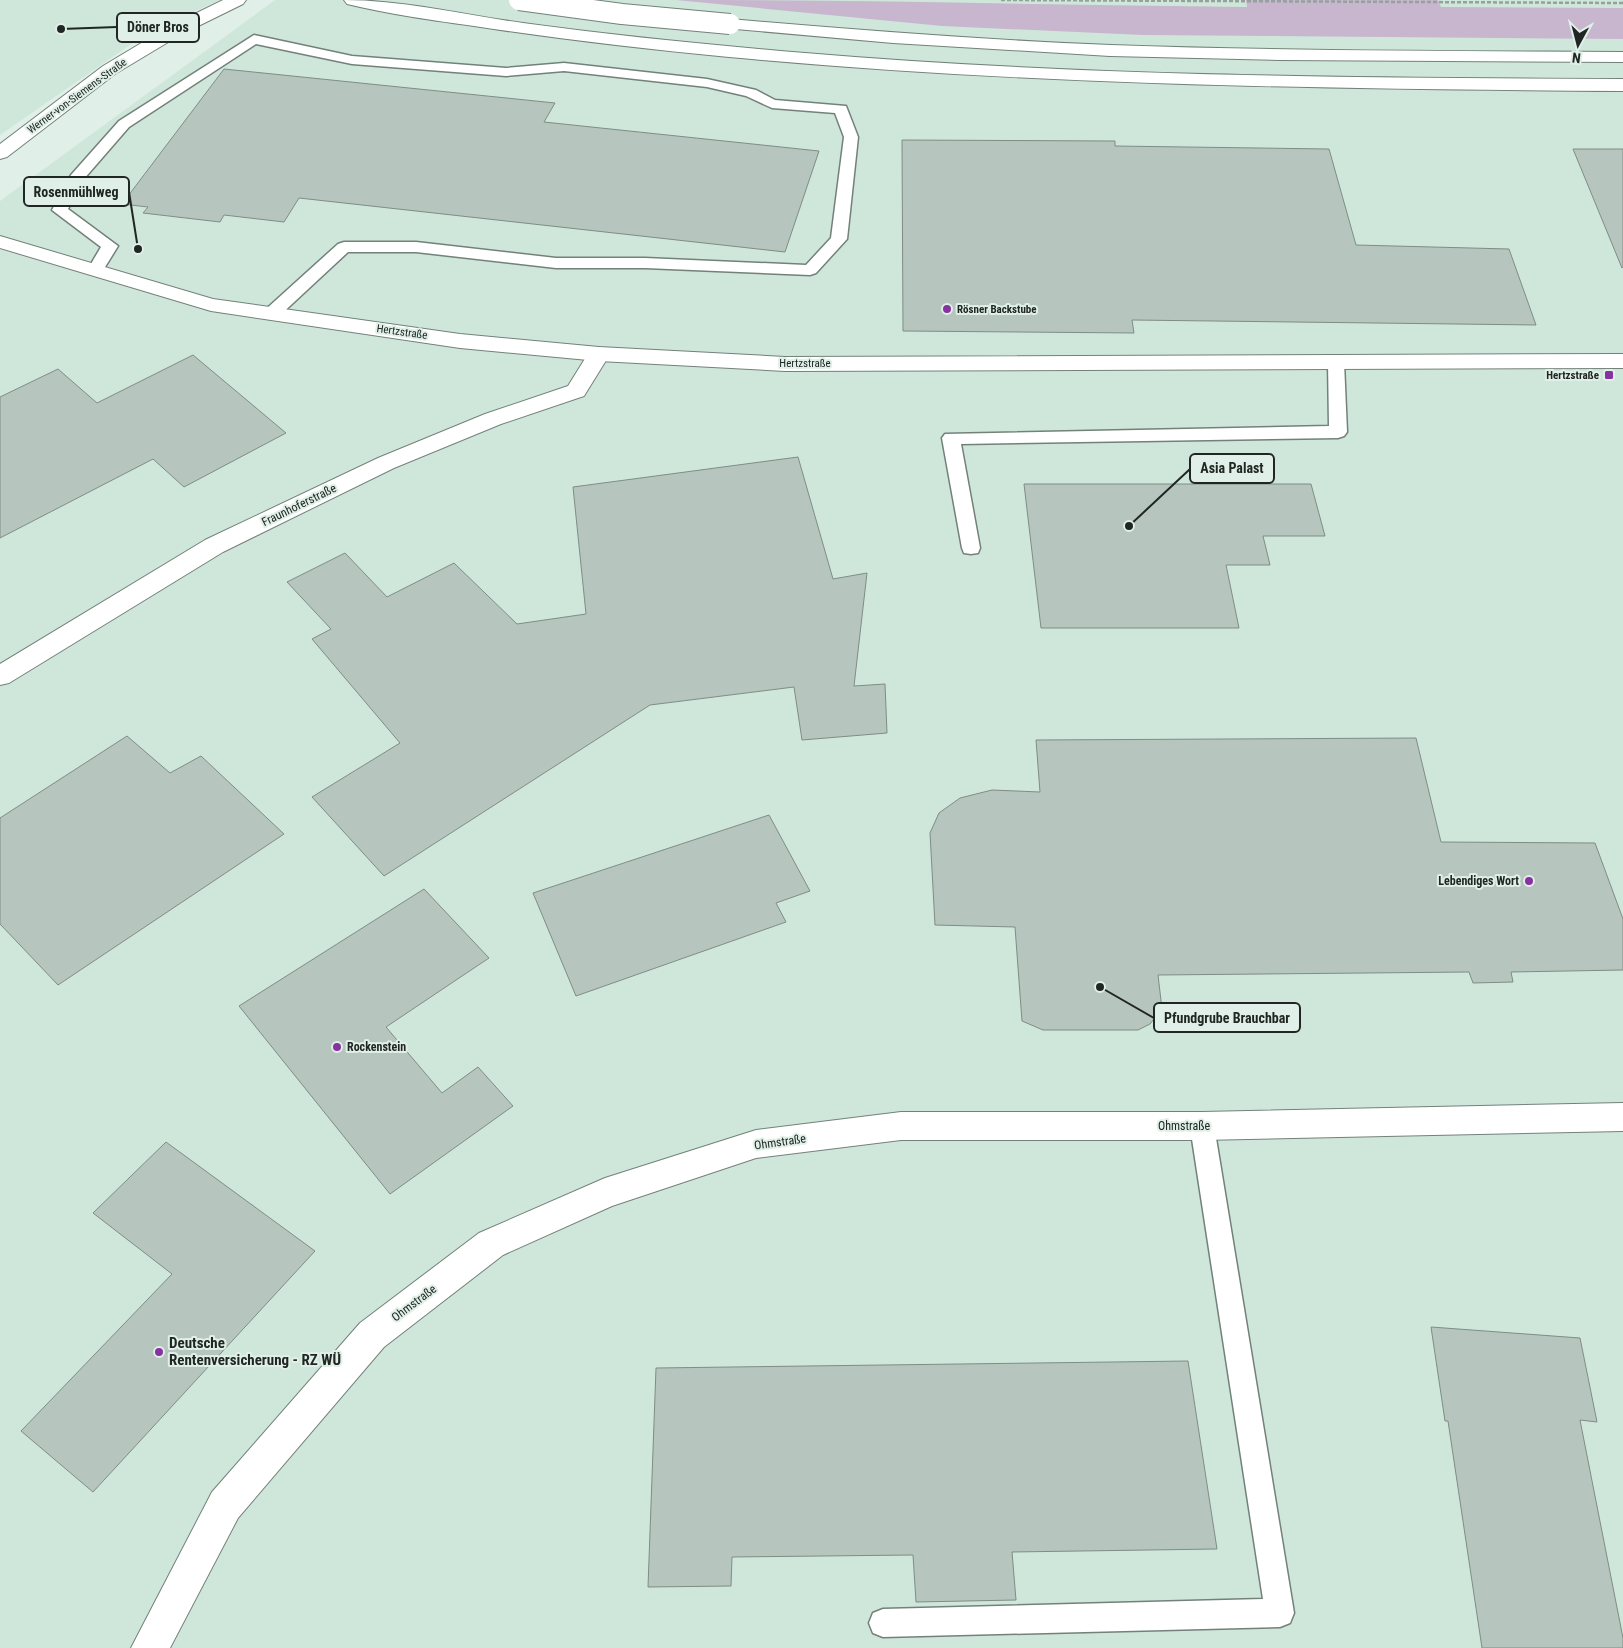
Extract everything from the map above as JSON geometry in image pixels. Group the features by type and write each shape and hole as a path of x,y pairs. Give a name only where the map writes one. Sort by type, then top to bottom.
{"main road":[{"name":"Werner-von-Siemens-Straße","path":"0,153 109,70 174,31 237,0"},
{"path":"353,0 599,39 855,63 1163,80 1352,84 1623,85"},
{"path":"520,0 622,14 898,38 1163,52 1326,56 1623,57"},
{"name":"Hertzstraße","path":"0,242 96,269 211,305 460,340 599,354 786,364 1623,361"},
{"name":"Fraunhoferstraße","path":"0,676 214,546 386,463 493,418 576,391 599,354"},
{"name":"Ohmstraße","path":"150,1648 226,1505 372,1335 492,1244 605,1193 756,1144 901,1126 1202,1126 1623,1117"}],"lane":[{"path":"96,269 110,246 60,210 76,178 124,124 254,39 352,60 506,72 564,67 706,83 751,93 772,104 841,109 851,137 838,239 810,270 644,263 556,263 416,247 344,247 271,314"},
{"path":"971,548 951,438 1338,432 1336,362"},
{"path":"883,1623 1280,1613 1202,1126"}],"path":[{"path":"1001,0 1623,2"}],"shaded area":[{"path":"0,0 220,0 147,33 0,135"},
{"path":"275,0 1623,0 1623,1648 0,1648 0,201"},
{"path":"676,0 1247,7 1246,0 1438,0 1441,7 1623,8 1623,39 1143,35 942,26"}],"building":[{"path":"224,69 555,103 544,122 819,151 785,252 299,198 284,222 224,215 220,222 143,213 148,207 122,204"},
{"path":"902,140 1115,141 1115,146 1329,149 1356,245 1509,249 1536,325 1132,320 1134,333 903,331"},
{"path":"1573,149 1623,149 1622,268"},
{"path":"193,355 286,433 184,487 153,459 0,538 0,397 58,369 97,403"},
{"path":"798,457 833,579 867,573 854,686 885,684 887,733 802,740 794,687 650,705 384,876 312,797 400,743 312,639 331,629 287,582 345,553 387,597 454,563 517,624 586,614 573,487"},
{"path":"1024,484 1311,484 1325,536 1263,536 1270,565 1226,565 1239,628 1041,628"},
{"path":"127,736 170,773 201,756 284,834 58,985 0,924 0,818"},
{"path":"1416,738 1441,842 1595,843 1623,919 1623,970 1511,972 1513,982 1473,983 1469,972 1158,975 1162,1009 1150,1024 1138,1030 1043,1030 1022,1021 1015,927 935,925 930,833 939,813 960,798 992,790 1040,792 1036,740"},
{"path":"769,815 810,891 776,903 786,922 576,996 533,893"},
{"name":"Rockenstein","path":"424,889 489,958 386,1027 442,1093 478,1067 513,1106 390,1194 239,1006"},
{"name":"Deutsche Rentenversicherung - RZ WÜ","path":"166,1142 315,1251 93,1492 21,1431 172,1274 93,1213"},
{"path":"1431,1327 1580,1338 1597,1422 1580,1420 1623,1638 1623,1648 1482,1648 1448,1421 1445,1421"},
{"path":"1188,1361 1217,1549 1012,1552 1016,1600 916,1602 913,1555 732,1557 731,1586 648,1587 656,1368"}],"place":[{"name":"Döner Bros","path":"61,29"},
{"name":"Rosenmühlweg","path":"138,249"},
{"name":"Rösner Backstube","path":"947,309"},
{"name":"Hertzstraße","path":"1609,375"},
{"name":"Asia Palast","path":"1129,526"},
{"name":"Lebendiges Wort","path":"1529,881"},
{"name":"Pfundgrube Brauchbar","path":"1100,987"},
{"name":"Rockenstein","path":"337,1047"},
{"name":"Deutsche Rentenversicherung - RZ WÜ","path":"159,1352"}]}
